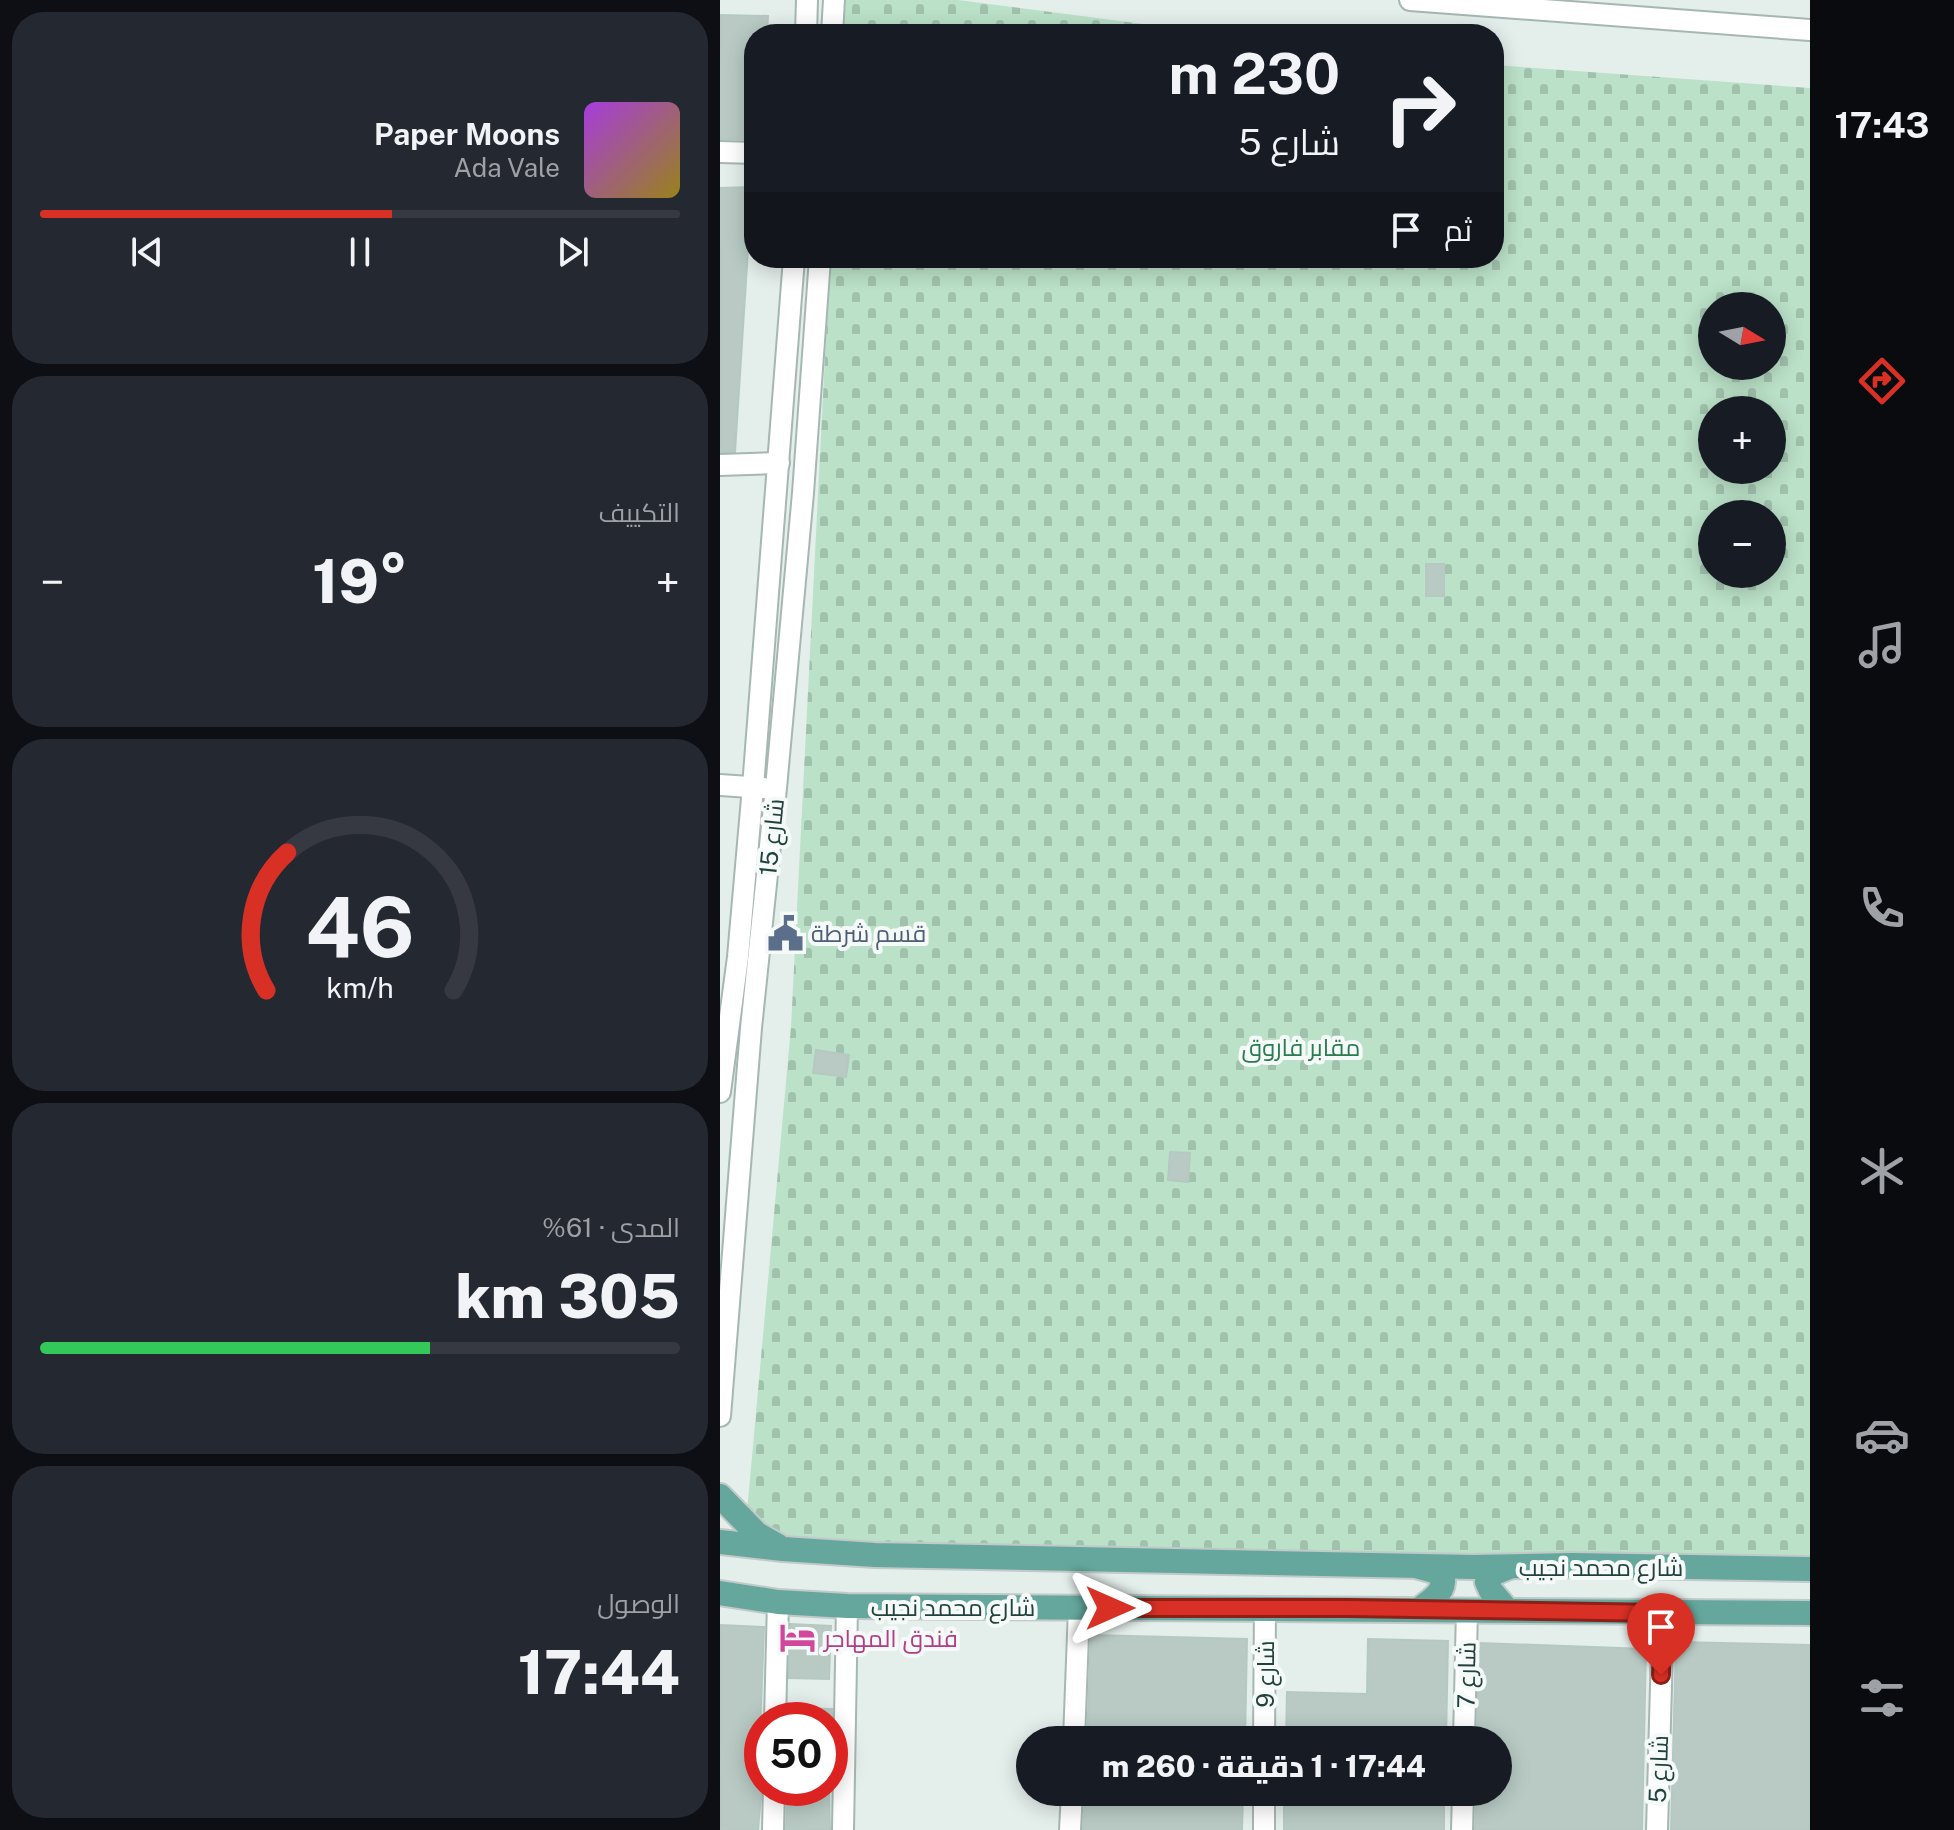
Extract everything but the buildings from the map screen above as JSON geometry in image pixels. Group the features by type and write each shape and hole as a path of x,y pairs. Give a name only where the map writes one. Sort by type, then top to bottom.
{"main road":[{"path":"720,1496 757,1534 783,1549"},
{"name":"شارع محمد نجيب","path":"720,1542 875,1555 1413,1566 1810,1569"},
{"path":"1413,1566 1434,1571 1443,1577 1440,1593 1420,1609"},
{"path":"1507,1610 1487,1582 1494,1573 1509,1567"},
{"name":"شارع محمد نجيب","path":"720,1593 847,1606 1810,1613"},
{"path":"720,1611 736,1601 769,1600"}],"street":[{"path":"806,24 807,0"},
{"path":"1410,0 1613,7 1810,30"},
{"path":"720,152 744,153"},
{"name":"شارع 15","path":"720,1092 738,957 793,268"},
{"name":"شارع 15","path":"720,1416 751,1028 803,493 819,268"},
{"path":"720,465 779,463"},
{"path":"720,785 776,788"},
{"path":"769,1600 774,1702"},
{"path":"843,1830 847,1606"},
{"path":"1075,1726 1079,1608"},
{"name":"شارع 9","path":"1264,1726 1265,1608"},
{"name":"شارع 7","path":"1464,1726 1467,1609"},
{"name":"شارع 5","path":"1657,1830 1663,1613"},
{"path":"773,1830 774,1806"},
{"path":"1070,1830 1071,1806"},
{"path":"1264,1806 1264,1830"},
{"path":"1462,1830 1463,1806"}],"green space":[{"path":"843,0 958,0 1143,24 842,24"},
{"name":"مقابر فاروق","path":"1504,66 1810,88 1810,1569 802,1545 747,1512 791,1027 829,268 1504,268"}],"place":[{"name":"قسم شرطة","path":"785,933"},
{"name":"فندق المهاجر","path":"798,1638"}],"route":[{"path":"1110,1608 1663,1613 1661,1675"}]}
